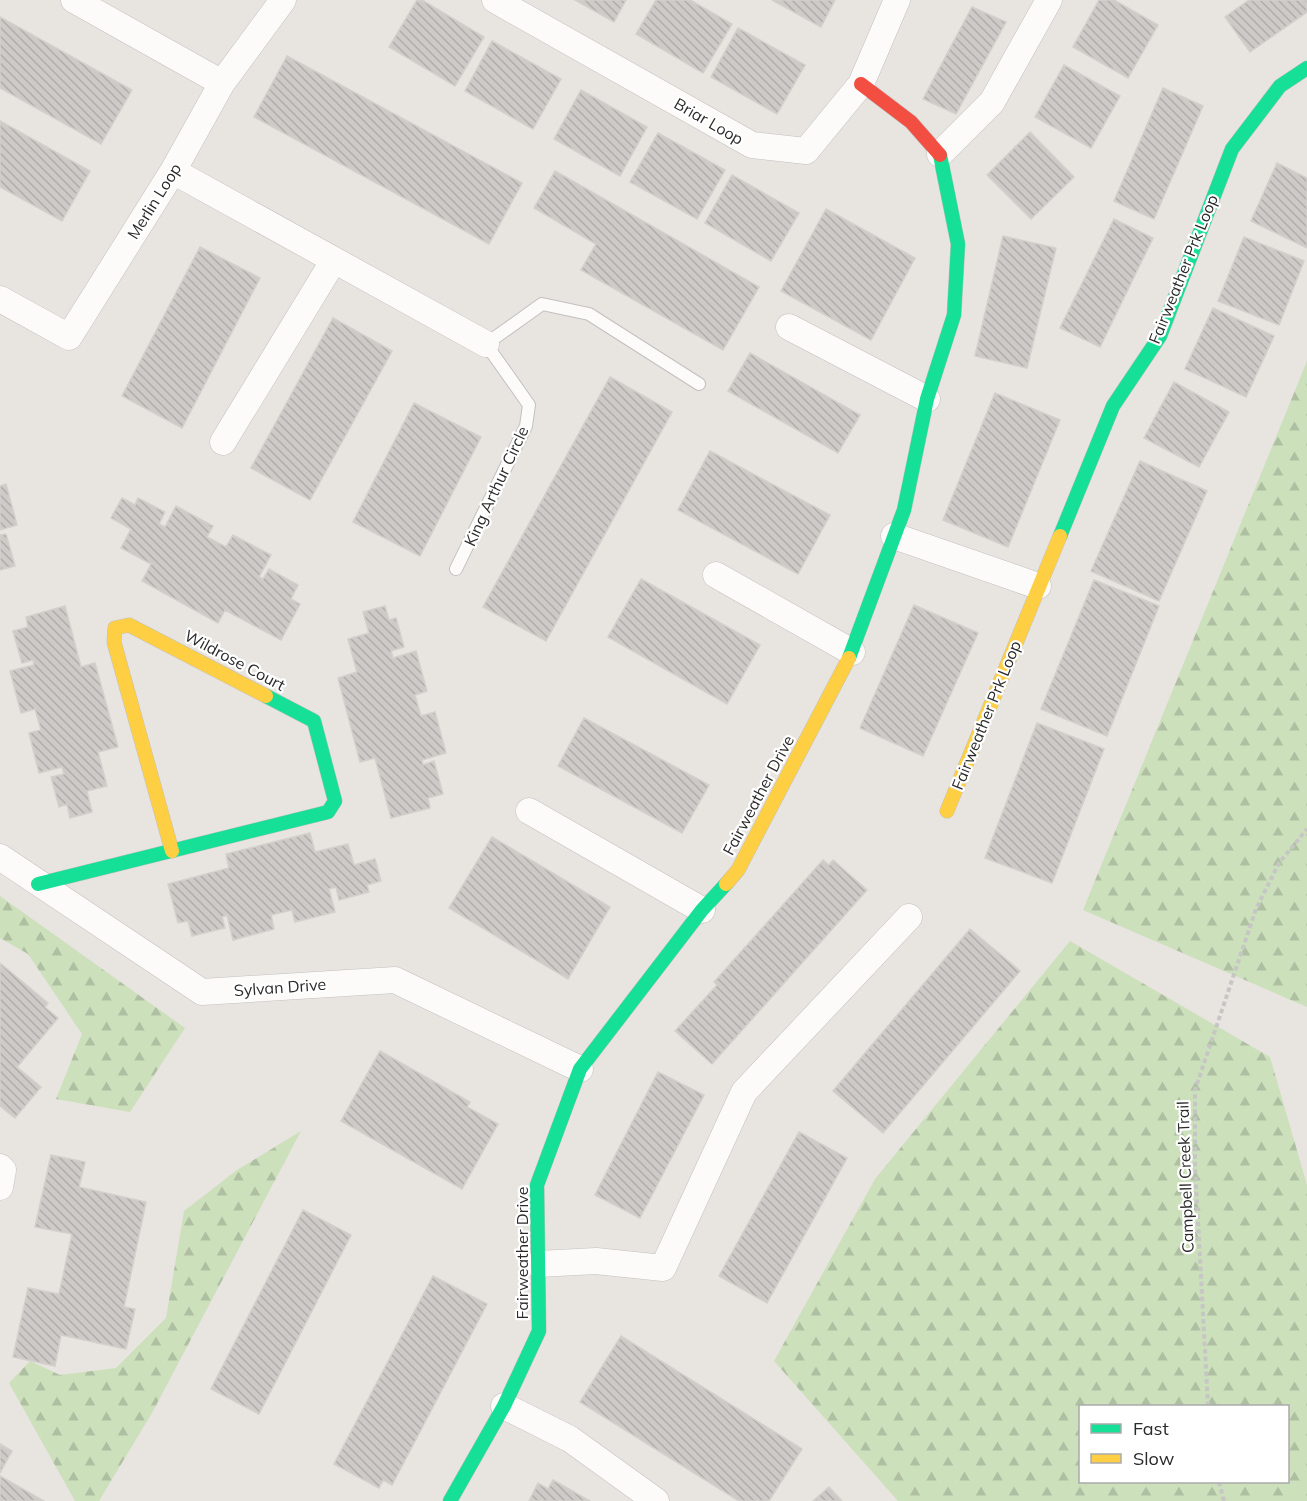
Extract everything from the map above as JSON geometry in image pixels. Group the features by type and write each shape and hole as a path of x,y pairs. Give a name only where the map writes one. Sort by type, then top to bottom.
{"street":[{"path":"74,0 222,83"},
{"name":"Merlin Loop","path":"0,299 69,337 173,171 222,83 283,0"},
{"name":"Briar Loop","path":"495,0 752,145 806,151 861,84 897,0"},
{"path":"861,84 911,122 940,154 992,102 1049,0"},
{"name":"Fairweather Prk Loop","path":"947,811 1113,406 1160,336 1232,149 1280,86 1307,68"},
{"name":"Fairweather Drive","path":"450,1501 504,1406 538,1331 537,1185 580,1069 702,910 738,870 852,652 904,510 927,399 954,315 958,244 940,154"},
{"name":"King Arthur Circle","path":"173,171 486,344"},
{"path":"224,442 334,260"},
{"path":"789,327 927,399"},
{"path":"894,536 1038,586"},
{"path":"716,575 852,652"},
{"name":"Wildrose Court","path":"38,884 172,851 328,812 335,801 314,721 129,625 115,628 114,642 172,851"},
{"path":"529,811 702,910"},
{"name":"Sylvan Drive","path":"0,857 202,992 395,980 580,1069"},
{"path":"538,1264 596,1262 663,1268 744,1092 909,918"},
{"path":"0,1167 3,1170 0,1187"},
{"path":"504,1406 570,1439 656,1501"}],"lane":[{"path":"486,344 542,304 589,314 699,384"},
{"name":"King Arthur Circle","path":"456,569 526,426 529,405 486,344"}],"path":[{"name":"Campbell Creek Trail","path":"1208,1405 1195,1166 1194,1090 1256,909 1279,863 1307,829"},
{"path":"1219,1483 1224,1501"}],"green space":[{"path":"1307,361 1307,1007 1083,910"},
{"path":"0,896 185,1028 130,1112 56,1099 82,1034 28,954 0,938"},
{"path":"1070,941 1270,1057 1307,1185 1307,1501 898,1501 774,1361 875,1179"},
{"path":"301,1131 152,1413 99,1501 75,1501 9,1383 30,1361 60,1375 116,1368 166,1318 184,1211 237,1170"}],"building":[{"path":"417,0 422,0 484,37 455,86 389,47"},
{"path":"575,0 626,0 614,22"},
{"path":"656,0 690,0 732,24 703,73 636,34"},
{"path":"772,0 835,0 821,27"},
{"path":"1099,0 1114,0 1158,25 1128,78 1073,47"},
{"path":"1249,0 1307,0 1307,12 1250,52 1225,17"},
{"path":"972,7 1006,22 956,114 923,99"},
{"path":"0,17 132,90 101,144 0,88"},
{"path":"738,28 805,65 777,114 711,77"},
{"path":"492,41 561,79 533,129 465,91"},
{"path":"287,56 522,183 489,244 254,117"},
{"path":"1064,65 1120,96 1091,148 1035,117"},
{"path":"1163,88 1203,106 1154,219 1114,201"},
{"path":"581,90 647,127 620,176 554,139"},
{"path":"0,121 90,171 62,221 0,187"},
{"path":"1030,132 1074,177 1031,219 987,175"},
{"path":"658,133 725,170 697,219 630,182"},
{"path":"1277,163 1307,178 1307,248 1251,221"},
{"path":"555,171 759,287 723,350 581,270 596,244 534,208"},
{"path":"732,175 799,213 771,261 705,223"},
{"path":"826,209 915,258 871,340 781,291"},
{"path":"1114,219 1153,238 1100,347 1060,328"},
{"path":"1003,236 1056,248 1027,368 975,356"},
{"path":"1244,237 1304,261 1279,325 1218,301"},
{"path":"200,247 260,278 182,428 122,396"},
{"path":"1213,308 1274,336 1246,397 1185,369"},
{"path":"333,318 392,351 310,500 251,468"},
{"path":"750,353 860,415 838,453 728,391"},
{"path":"610,377 672,412 546,641 483,607"},
{"path":"1174,382 1229,412 1199,467 1144,438"},
{"path":"995,393 1060,420 1008,547 943,520"},
{"path":"414,403 481,437 420,556 353,522"},
{"path":"710,451 830,515 798,574 678,510"},
{"path":"1140,461 1207,491 1159,601 1091,571"},
{"path":"6,484 17,525 0,530 0,486"},
{"path":"122,498 135,505 138,498 165,512 159,524 165,527 176,506 213,526 207,537 226,547 233,535 271,555 259,577 263,579 269,569 298,585 291,599 300,604 281,640 225,610 218,623 142,581 151,564 121,548 131,529 111,518"},
{"path":"6,534 15,566 0,570 0,535"},
{"path":"641,579 760,645 727,704 608,637"},
{"path":"1094,580 1159,606 1107,736 1041,709"},
{"path":"914,605 978,633 923,756 860,728"},
{"path":"65,606 81,667 95,663 118,747 98,752 107,786 87,791 92,812 70,818 67,804 59,807 51,777 64,774 62,767 39,773 29,733 41,730 35,709 21,713 10,671 34,665 33,660 22,663 13,631 28,627 26,617"},
{"path":"385,606 389,620 396,618 404,647 391,651 393,658 416,651 427,691 415,695 421,716 435,712 446,753 422,760 423,765 434,761 443,794 428,798 430,808 391,818 375,758 360,762 338,678 357,672 348,639 369,633 363,612"},
{"path":"584,718 709,785 682,833 558,766"},
{"path":"1037,723 1104,749 1052,883 985,858"},
{"path":"310,833 315,852 348,844 354,865 375,859 381,881 367,885 369,892 339,900 336,887 329,889 335,912 295,922 292,910 271,915 274,929 233,940 227,915 222,917 225,928 192,936 188,921 178,923 168,884 229,868 226,854"},
{"path":"492,837 610,907 568,979 449,908"},
{"path":"823,860 829,865 833,860 867,890 712,1064 675,1031 717,985 714,982"},
{"path":"970,929 1020,971 883,1133 833,1091"},
{"path":"0,963 48,1003 45,1007 58,1018 17,1067 41,1087 15,1118 0,1106"},
{"path":"380,1051 470,1102 467,1107 498,1124 462,1189 341,1121"},
{"path":"658,1072 704,1095 640,1218 595,1195"},
{"path":"799,1132 847,1158 767,1303 719,1276"},
{"path":"51,1155 85,1162 79,1187 146,1202 124,1307 135,1309 126,1349 61,1335 55,1366 13,1357 28,1288 59,1294 72,1234 35,1227"},
{"path":"303,1210 351,1235 259,1414 211,1389"},
{"path":"433,1276 487,1304 392,1485 383,1480 379,1488 334,1464"},
{"path":"621,1336 802,1449 769,1501 739,1501 580,1402"},
{"path":"0,1444 12,1451 0,1473"},
{"path":"0,1476 44,1501 0,1501"},
{"path":"553,1480 590,1501 529,1501 538,1483 548,1489"},
{"path":"829,1487 842,1501 813,1501"}],"traffic: fast":[{"path":"1060,536 1113,406 1160,336 1232,149 1280,86 1307,68"},
{"path":"849,658 904,510 927,399 954,315 958,244 940,155"},
{"path":"38,884 328,812 335,801 314,721 266,696"},
{"path":"450,1501 504,1406 539,1331 537,1185 580,1069 702,910 726,884"}],"traffic: slow":[{"path":"947,811 1060,536"},
{"path":"172,851 114,642 115,628 129,625 266,696"},
{"path":"726,884 738,870 849,658"}],"traffic: jam":[{"path":"861,84 911,122 940,155"}]}
